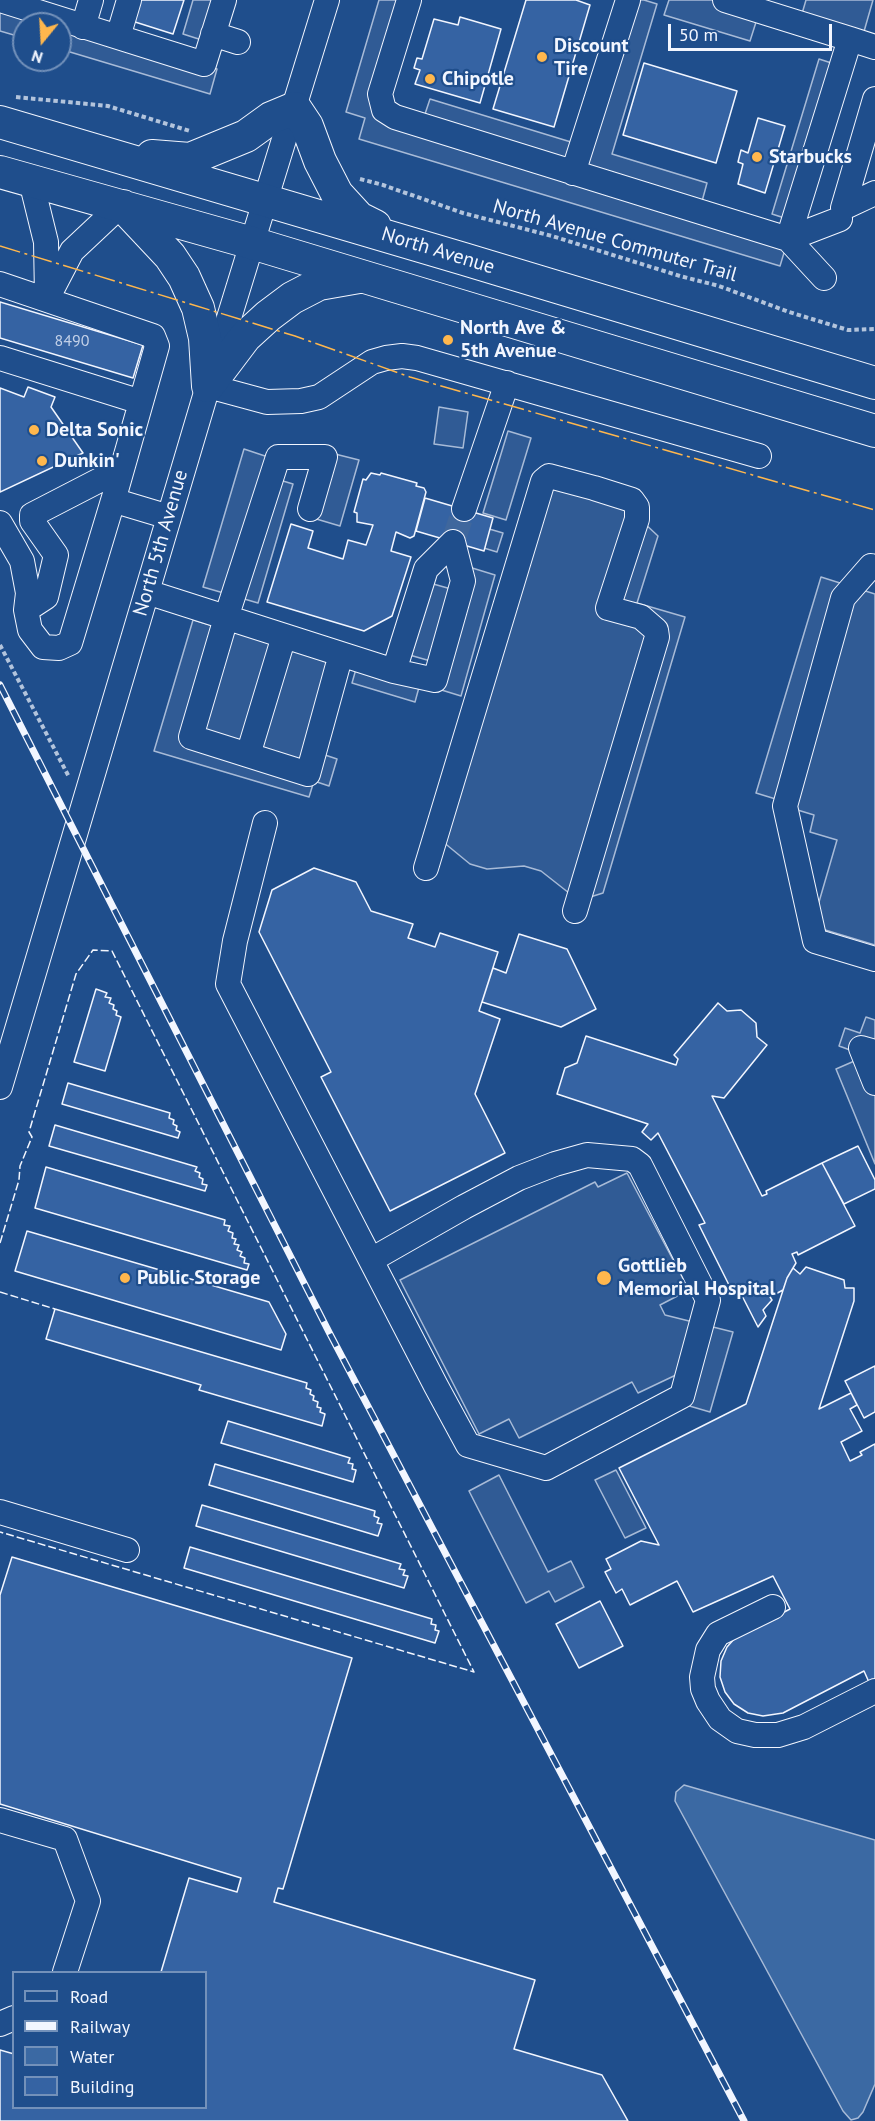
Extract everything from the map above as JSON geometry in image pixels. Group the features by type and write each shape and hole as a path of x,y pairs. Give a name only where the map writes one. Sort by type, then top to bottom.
{"main road":[{"path":"94,150 190,159 246,136 271,118 294,108 307,126 320,161 337,194 359,218 400,240"},
{"name":"North Avenue","path":"8,110 94,150 875,383"},
{"path":"0,172 364,276 875,431"},
{"path":"121,205 170,256 184,277 198,308 205,338 208,386"},
{"path":"208,386 245,337 292,298 319,284 364,276"}],"street":[{"path":"0,0 75,16 118,37 204,64 224,0"},
{"path":"75,16 91,0"},
{"path":"118,37 129,0"},
{"name":"North 5th Avenue","path":"0,1087 208,386 327,0"},
{"path":"409,0 380,94 384,110 395,117 788,239 824,278"},
{"path":"573,173 628,0"},
{"path":"725,0 875,47"},
{"path":"213,34 238,42"},
{"path":"788,239 850,39"},
{"path":"875,99 843,208 875,193"},
{"path":"31,181 46,242 47,299"},
{"path":"47,299 72,251 121,205"},
{"path":"788,239 840,219"},
{"path":"0,284 153,336 157,346 70,643 59,648 43,647 30,630 26,610 28,592 22,561 0,523"},
{"path":"208,386 267,402 301,401 319,397 372,362 402,356 434,362 759,456"},
{"path":"0,358 141,402"},
{"path":"464,509 507,383"},
{"path":"310,509 325,457 278,457 226,618 191,737 308,774 341,654"},
{"path":"26,610 46,597 56,555 32,521 32,515 122,469"},
{"path":"426,868 543,481 549,476 594,488 632,500 637,507 637,519 608,608 641,617 656,630 657,637 575,911"},
{"path":"115,494 119,501 169,517"},
{"path":"147,592 394,671 435,680 462,581 453,542 426,569 394,671"},
{"path":"875,567 871,566 843,598 785,806 815,941 875,959"},
{"path":"248,755 284,636"},
{"path":"265,823 235,941 228,984 371,1260 468,1445 546,1468 682,1396 708,1300 640,1165 632,1159 587,1155 555,1164 519,1178 371,1260"},
{"path":"875,1052 861,1048 875,1083"},
{"path":"0,1512 127,1550"},
{"path":"773,1607 718,1634 708,1650 702,1677 703,1689 720,1719 737,1731 755,1735 778,1735 804,1727 875,1691"},
{"path":"0,1820 65,1839 88,1901 66,1971"}],"path":[{"path":"8,110 108,106 195,132"},
{"name":"North Avenue Commuter Trail","path":"356,179 383,185 463,213 552,236 719,286 789,312 848,330 875,329"},
{"path":"0,645 84,806"}],"shaded area":[{"path":"193,0 221,0 208,42 183,34"},
{"path":"379,0 406,0 375,103 424,117 430,99 584,146 629,0 644,0 657,4 612,154 707,183 698,216 787,243 780,266 359,139 365,118 346,112"},
{"path":"669,0 735,0 757,19 750,41 664,15"},
{"path":"806,0 873,0 863,35 801,17"},
{"path":"0,4 27,12 12,12 12,34 0,31"},
{"path":"72,26 217,69 210,94 72,53"},
{"path":"819,59 847,68 800,223 772,214"},
{"path":"439,407 468,412 463,448 434,444"},
{"path":"508,431 531,438 506,520 483,513"},
{"path":"244,449 268,457 263,475 293,484 258,603 203,587"},
{"path":"331,453 359,460 340,526 313,518"},
{"path":"547,482 627,507 658,536 637,603 685,617 603,893 587,898 569,893 541,871 524,866 487,869 470,864 442,841"},
{"path":"479,526 503,533 497,552 474,545"},
{"path":"469,567 495,575 461,696 435,688 441,664 406,654 426,582 462,592"},
{"path":"821,577 875,594 875,945 812,926 837,840 810,832 814,815 791,808 792,804 756,793"},
{"path":"193,620 335,662 310,750 337,759 329,786 314,781 309,797 154,751"},
{"path":"358,662 421,680 415,702 352,683"},
{"path":"866,1017 875,1020 875,1164 836,1069 859,1059 861,1054 839,1046 845,1028 860,1033"},
{"path":"627,1173 689,1290 660,1305 665,1315 733,1332 710,1412 686,1405 697,1365 638,1393 632,1382 519,1438 509,1419 479,1434 400,1280 595,1182 598,1187"},
{"path":"616,1470 646,1528 625,1538 595,1480"},
{"path":"499,1475 548,1572 571,1561 584,1587 555,1602 549,1591 526,1603 469,1491"}],"water":[{"path":"684,1785 875,1840 875,2084 858,2118 851,2120 843,2111 675,1801 676,1792"}],"building":[{"path":"139,0 184,0 173,34 132,21"},
{"name":"Discount Tire","path":"526,0 576,0 590,5 554,127 493,109"},
{"path":"460,17 501,29 480,103 415,84 420,70 414,68 417,58 422,59 434,19 458,25"},
{"path":"644,63 737,91 716,163 623,135"},
{"name":"Starbucks","path":"758,118 785,126 765,193 738,184 743,164 738,162 741,150 748,153"},
{"name":"Delta Sonic","path":"0,302 143,345 133,378 0,338"},
{"name":"Delta Sonic","path":"28,387 55,397 51,407 83,453 0,492 0,388 24,397"},
{"path":"371,473 380,475 381,473 417,483 416,486 424,488 426,492 414,536 410,538 396,532 391,551 411,557 392,616 364,631 267,602 291,524 313,531 308,548 343,559 348,540 366,545 373,525 357,522 357,513 354,512 363,479 366,480"},
{"path":"425,498 493,518 484,551 416,531"},
{"path":"314,868 356,882 371,911 413,924 408,938 435,947 440,933 498,952 479,1011 500,1019 475,1094 505,1153 390,1211 321,1077 331,1072 259,932 272,890"},
{"path":"519,934 567,949 596,1009 561,1027 482,1002 493,968 506,973"},
{"path":"96,989 107,993 105,997 111,998 109,1003 114,1005 116,1015 121,1017 105,1071 74,1062"},
{"path":"718,1003 727,1011 741,1010 756,1023 757,1037 767,1045 724,1098 712,1096 762,1196 767,1194 766,1191 822,1163 855,1226 798,1255 797,1252 792,1254 796,1263 783,1290 770,1297 772,1300 763,1310 766,1316 758,1327 736,1284 730,1287 699,1225 705,1223 658,1133 651,1140 642,1132 648,1124 557,1094 565,1068 577,1063 586,1036 676,1065 678,1059 674,1055"},
{"path":"68,1083 170,1113 169,1118 174,1120 176,1130 180,1132 178,1138 62,1104"},
{"path":"55,1125 197,1167 195,1171 200,1173 199,1177 203,1179 202,1184 207,1185 205,1191 49,1146"},
{"path":"858,1146 875,1180 875,1189 844,1204 822,1163"},
{"path":"46,1167 225,1220 224,1225 230,1226 228,1231 233,1233 232,1238 236,1239 234,1244 239,1245 237,1250 242,1252 240,1256 245,1258 244,1263 249,1264 247,1270 35,1208"},
{"path":"27,1231 269,1302 286,1334 281,1350 15,1271"},
{"path":"806,1267 844,1280 845,1288 854,1288 854,1301 819,1409 851,1393 857,1405 850,1409 862,1431 841,1442 850,1461 862,1455 860,1452 875,1444 875,1687 872,1689 864,1671 783,1713 763,1716 748,1713 734,1704 725,1692 720,1677 721,1661 727,1647 735,1638 790,1609 773,1576 693,1612 677,1581 630,1605 622,1589 616,1593 605,1572 611,1569 606,1559 641,1541 659,1545 619,1468 746,1404 787,1278 793,1268 800,1274"},
{"path":"55,1309 307,1383 306,1388 311,1390 313,1400 318,1402 317,1407 321,1408 320,1412 325,1414 322,1426 199,1390 201,1385 46,1339"},
{"path":"875,1366 875,1412 864,1418 845,1381"},
{"path":"228,1421 350,1458 348,1463 353,1464 352,1469 356,1470 353,1482 221,1443"},
{"path":"215,1464 375,1511 374,1516 379,1518 377,1523 382,1524 378,1536 209,1485"},
{"path":"202,1505 401,1564 399,1569 405,1570 403,1575 408,1576 404,1588 196,1526"},
{"path":"190,1547 432,1619 431,1624 436,1625 435,1630 439,1631 435,1643 184,1568"},
{"path":"12,1557 352,1658 283,1889 278,1888 274,1902 535,1980 514,2049 602,2075 628,2121 0,2121 0,2050 12,2053 12,2109 207,2109 207,1971 161,1971 189,1878 237,1892 241,1878 0,1804 0,1595"},
{"path":"600,1601 623,1646 579,1668 556,1624"}],"tunnel":[{"path":"453,542 464,509"}],"railway":[{"path":"0,685 330,1334 744,2121"}],"fence":[{"path":"0,1243 19,1180 20,1166 32,1137 29,1132 76,974 93,950 112,951 474,1672 0,1532"},
{"path":"0,1292 55,1309"}],"power":[{"path":"0,246 295,336 410,377 875,510"}],"place":[{"name":"Discount Tire","path":"542,57"},
{"name":"Chipotle","path":"430,79"},
{"name":"Starbucks","path":"757,157"},
{"name":"North Ave & 5th Avenue","path":"448,340"},
{"name":"Delta Sonic","path":"34,430"},
{"name":"Dunkin'","path":"42,461"},
{"name":"Public Storage","path":"125,1278"},
{"name":"Gottlieb Memorial Hospital","path":"604,1278"}]}
